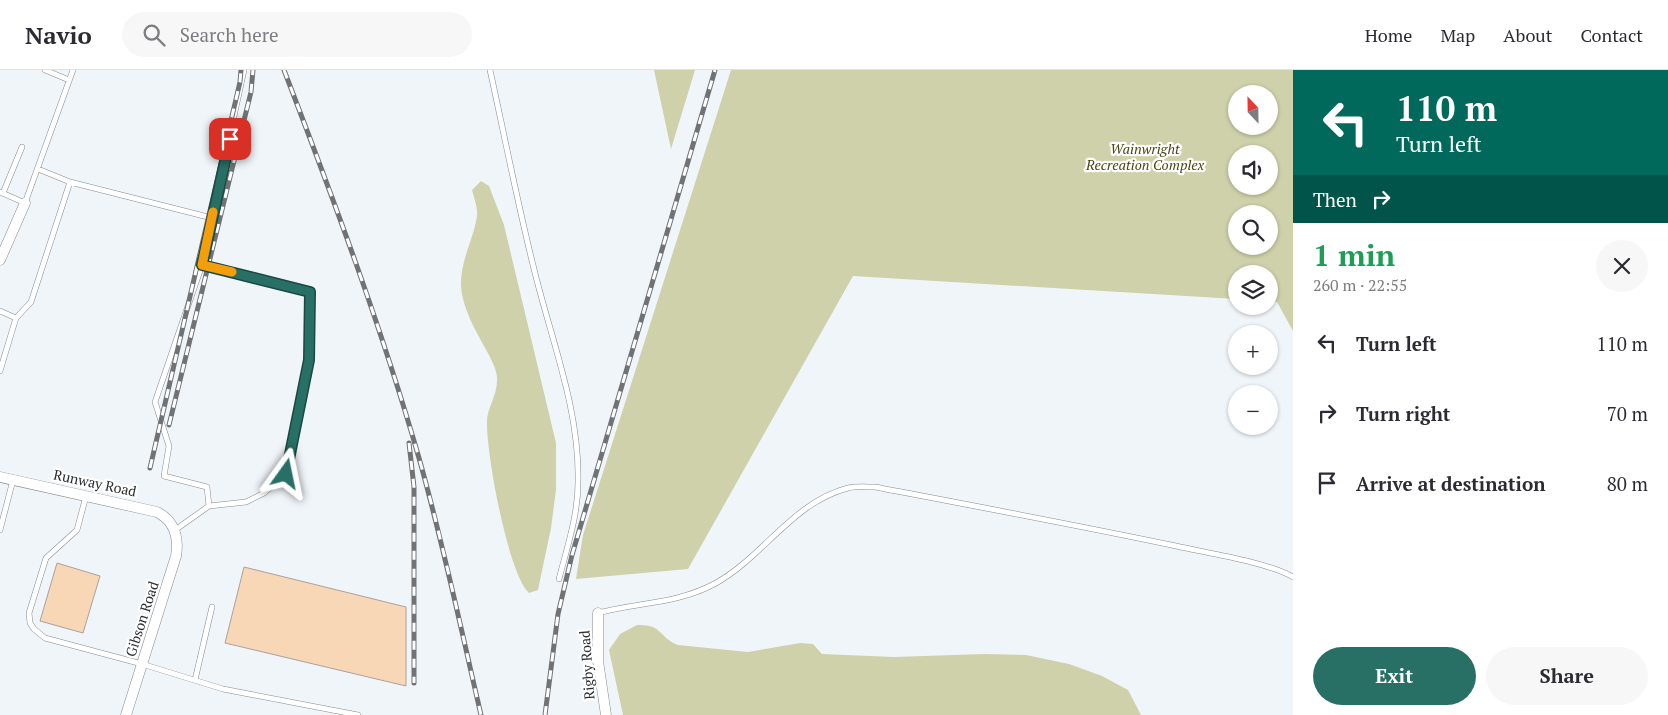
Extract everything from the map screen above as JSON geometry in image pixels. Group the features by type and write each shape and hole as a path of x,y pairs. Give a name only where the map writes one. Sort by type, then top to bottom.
{"street":[{"path":"0,260 25,203"},
{"name":"Runway Road","path":"0,477 158,512 168,519 175,530"},
{"name":"Gibson Road","path":"126,715 176,556 178,543 175,530"},
{"name":"Rigby Road","path":"598,613 598,661 606,715"}],"lane":[{"path":"45,70 70,80"},
{"path":"22,148 2,193 25,203 73,70"},
{"path":"209,506 207,487 164,476 169,446 155,402 202,265 244,70"},
{"path":"490,70 535,272 572,413 578,456 578,485 573,520 559,580"},
{"path":"38,169 70,182 212,218"},
{"path":"0,371 16,318 31,302 70,182"},
{"path":"175,530 209,506 246,502 264,493 286,474 309,360 310,292 202,265"},
{"path":"0,311 16,318"},
{"path":"0,530 13,479"},
{"path":"598,613 676,600 704,589 732,573 806,509 834,492 850,487 875,486 1081,526 1215,555 1293,577"},
{"path":"86,495 77,530 46,558 29,613 30,623 45,638 142,664 223,689 358,715"},
{"path":"195,680 212,607"}],"green space":[{"path":"654,70 695,70 671,149"},
{"name":"Wainwright Recreation Complex","path":"731,70 1293,70 1293,331 1278,304 1278,265 1228,265 1228,299 853,276 688,569 576,579 583,535"},
{"path":"481,181 489,186 504,225 556,443 556,490 551,528 538,590 529,593 521,581 513,562 506,538 490,458 487,416 496,390 497,377 492,361 469,317 461,286 465,259 477,216 472,190"},
{"path":"637,625 652,627 678,645 748,652 800,643 813,644 822,654 894,657 984,654 1026,655 1069,664 1102,676 1128,690 1141,715 623,715 609,650 620,634"}],"building":[{"path":"57,563 100,576 83,633 40,621"},
{"path":"244,567 406,607 406,686 225,643"}],"railway":[{"path":"150,468 240,82 241,70"},
{"path":"169,425 251,92 253,70"},
{"path":"284,70 356,262 419,458 452,586 481,715"},
{"path":"545,715 558,614 572,555 715,70"},
{"path":"409,443 414,487 414,683"}],"slow traffic":[{"path":"213,212 202,265 232,272"}],"route":[{"path":"230,139 202,265 310,292 309,360 286,474"}]}
